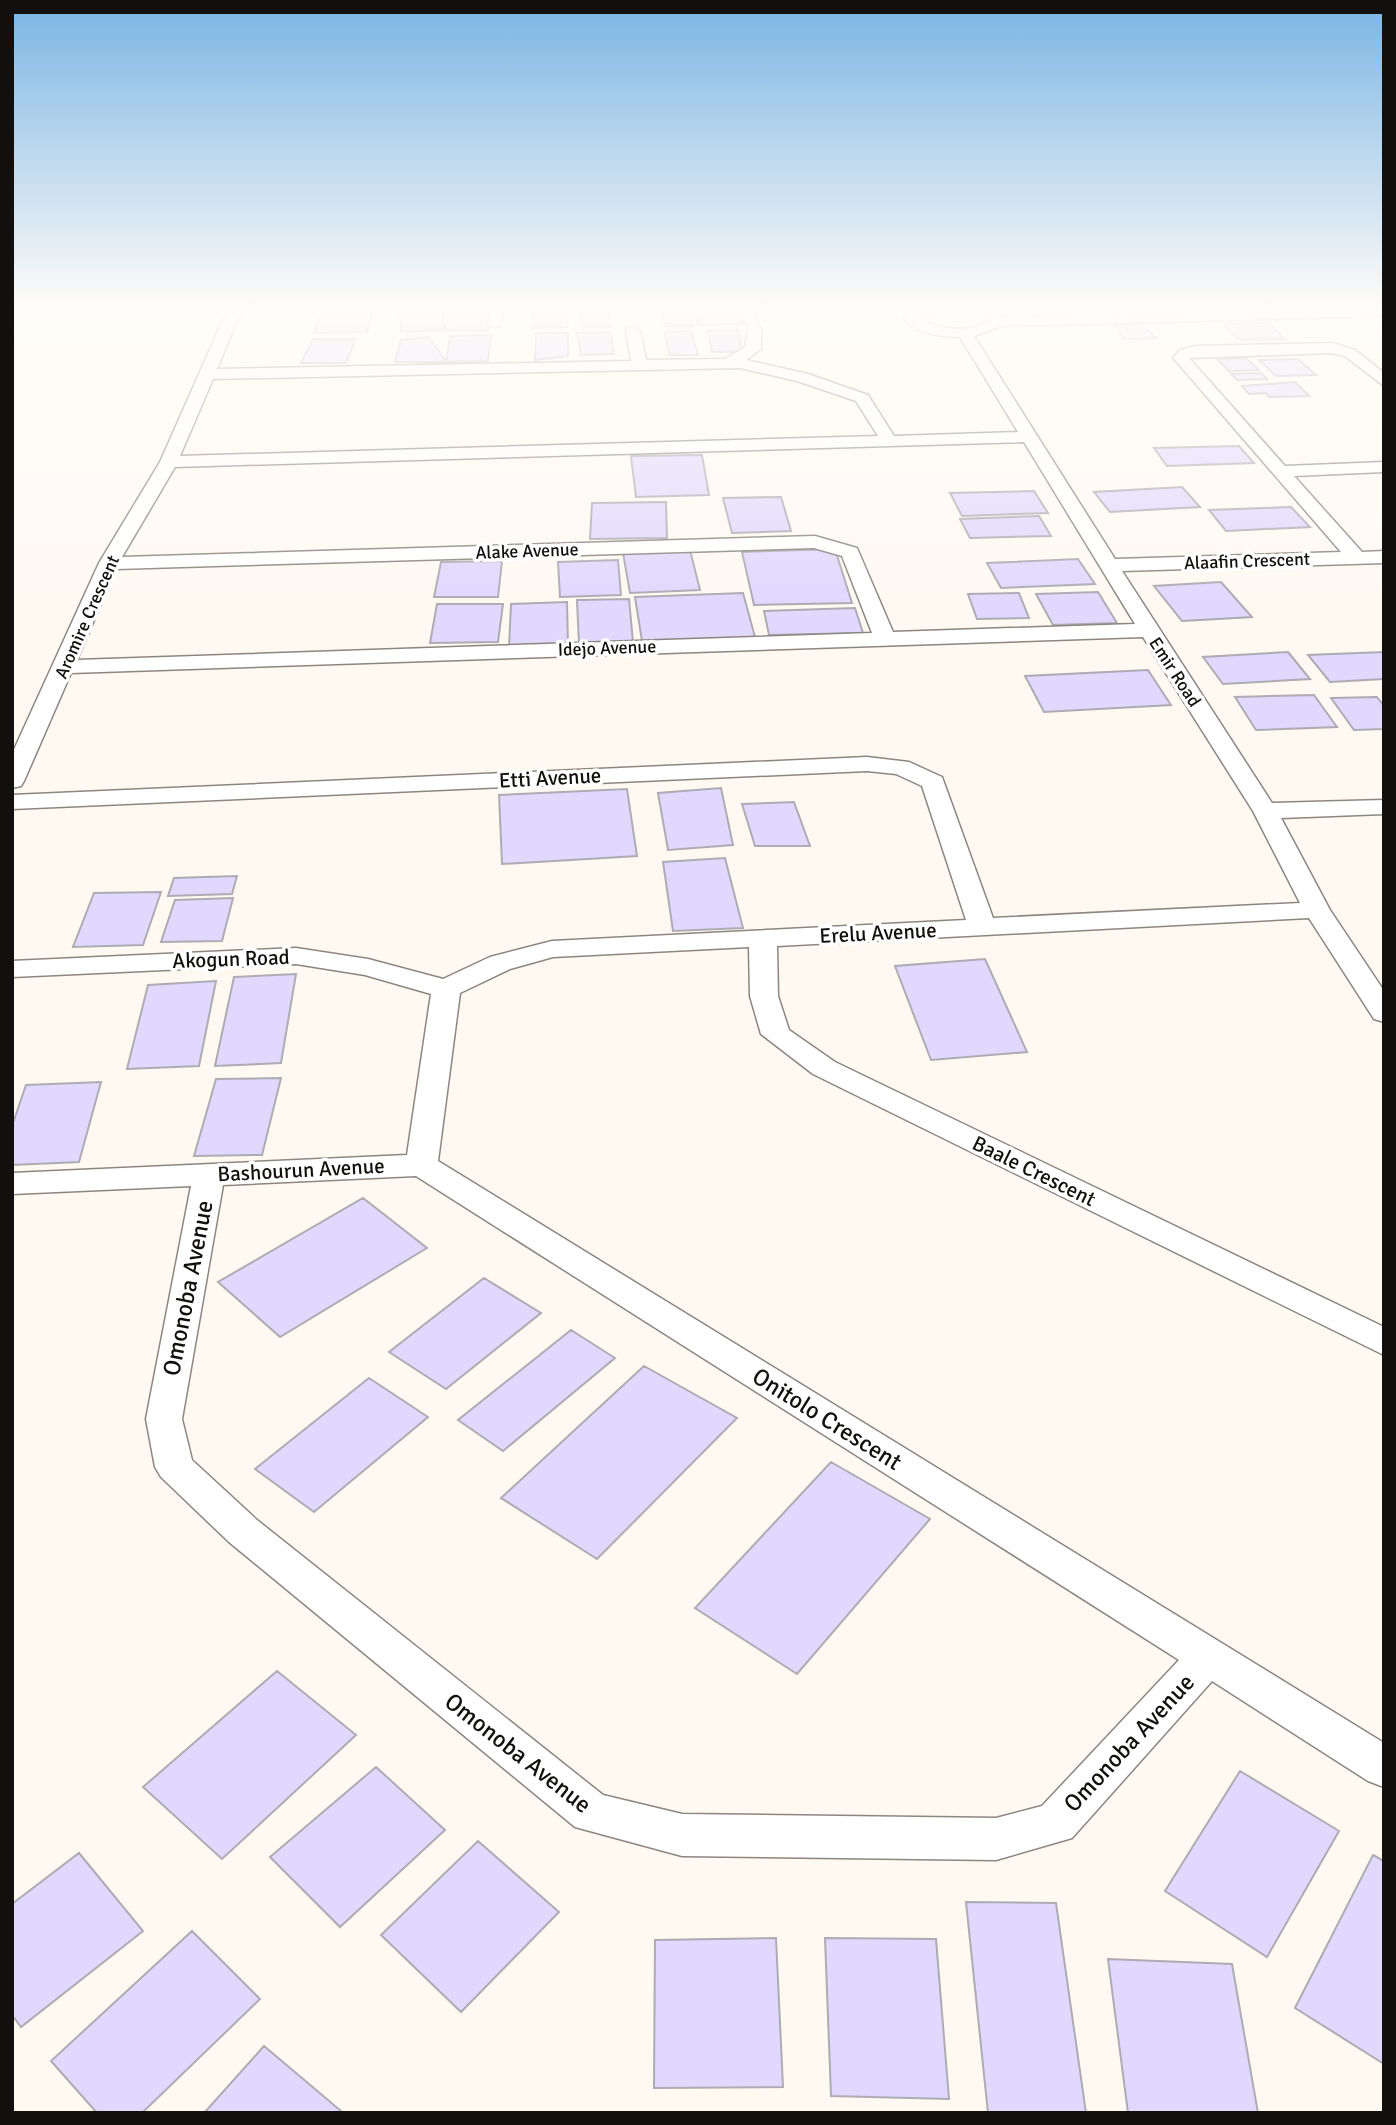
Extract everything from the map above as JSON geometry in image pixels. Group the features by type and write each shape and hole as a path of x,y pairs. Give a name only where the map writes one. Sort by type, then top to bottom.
{"street":[{"name":"Aromire Crescent","path":"12,780 65,667 108,563 169,462 194,403"},
{"path":"866,403 889,441"},
{"name":"Emir Road","path":"1009,403 1265,811 1317,910 1384,1013"},
{"path":"1222,403 1356,557"},
{"path":"169,462 1031,438"},
{"path":"1283,471 1384,467"},
{"name":"Alake Avenue","path":"108,563 815,542 850,552 886,638"},
{"name":"Alaafin Crescent","path":"1110,565 1384,556"},
{"name":"Idejo Avenue","path":"65,667 1149,630"},
{"name":"Etti Avenue","path":"12,802 854,765 901,767 933,782 982,926"},
{"path":"1265,811 1384,807"},
{"name":"Erelu Avenue","path":"446,989 500,963 552,950 1317,910"},
{"name":"Baale Crescent","path":"763,939 764,996 776,1034 824,1068 1384,1342"},
{"name":"Akogun Road","path":"12,969 296,956 368,967 446,989"},
{"path":"422,1165 446,989"},
{"name":"Bashourun Avenue","path":"12,1184 422,1165"},
{"name":"Onitolo Crescent","path":"422,1165 1384,1767"},
{"name":"Omonoba Avenue","path":"209,1175 164,1419 174,1467 243,1531 590,1813 681,1835 996,1839 1056,1823 1207,1658"}],"building":[{"path":"1239,446 1254,463 1167,466 1154,448"},
{"path":"702,455 709,495 636,497 631,456"},
{"path":"1182,487 1200,507 1110,512 1094,492"},
{"path":"1034,491 1048,513 962,516 950,493"},
{"path":"781,497 791,531 732,533 723,498"},
{"path":"666,502 667,538 590,539 592,503"},
{"path":"1291,507 1310,527 1226,531 1209,510"},
{"path":"1039,516 1051,536 970,538 960,519"},
{"path":"835,549 852,603 754,605 742,552"},
{"path":"690,550 700,590 630,593 623,553"},
{"path":"1078,559 1095,584 1001,588 987,563"},
{"path":"618,560 621,595 560,597 558,562"},
{"path":"502,561 498,597 434,597 441,562"},
{"path":"1221,582 1252,617 1182,621 1154,586"},
{"path":"1098,592 1117,623 1053,625 1036,594"},
{"path":"743,593 755,637 642,641 635,597"},
{"path":"1019,593 1029,618 977,619 968,594"},
{"path":"629,599 633,642 579,644 577,600"},
{"path":"567,602 568,646 509,647 511,604"},
{"path":"437,604 503,604 498,642 430,643"},
{"path":"855,608 863,633 769,635 764,611"},
{"path":"1288,652 1310,679 1223,684 1203,657"},
{"path":"1384,652 1384,679 1330,682 1308,655"},
{"path":"1148,670 1171,705 1044,712 1025,676"},
{"path":"1314,695 1337,727 1256,730 1235,697"},
{"path":"1377,697 1384,706 1384,729 1354,730 1331,698"},
{"path":"721,788 733,845 668,850 658,793"},
{"path":"627,789 637,856 502,864 499,795"},
{"path":"794,802 810,846 755,846 742,804"},
{"path":"725,858 743,928 673,931 663,862"},
{"path":"237,876 232,894 168,896 174,878"},
{"path":"161,892 143,945 73,947 94,893"},
{"path":"233,898 222,941 161,942 175,900"},
{"path":"985,959 1027,1052 931,1060 895,966"},
{"path":"296,974 281,1063 215,1066 234,977"},
{"path":"216,981 199,1066 127,1069 148,985"},
{"path":"281,1078 262,1155 194,1156 216,1079"},
{"path":"101,1082 79,1162 12,1165 12,1126 26,1085"},
{"path":"363,1198 427,1248 280,1337 218,1282"},
{"path":"484,1278 541,1313 446,1389 389,1352"},
{"path":"571,1330 615,1358 503,1451 458,1420"},
{"path":"644,1366 737,1418 597,1559 501,1498"},
{"path":"369,1378 428,1417 314,1512 255,1469"},
{"path":"831,1462 930,1519 797,1674 695,1608"},
{"path":"277,1671 356,1735 222,1859 143,1787"},
{"path":"376,1767 445,1830 340,1927 270,1857"},
{"path":"1240,1771 1339,1831 1267,1957 1165,1891"},
{"path":"478,1841 559,1912 461,2012 381,1935"},
{"path":"79,1853 143,1931 21,2027 12,2015 12,1904"},
{"path":"1373,1855 1384,1861 1384,2064 1295,2008"},
{"path":"966,1902 1056,1903 1086,2113 988,2113"},
{"path":"192,1931 260,1999 142,2113 97,2113 51,2061"},
{"path":"776,1938 783,2087 654,2088 655,1940"},
{"path":"825,1938 936,1939 949,2099 831,2096"},
{"path":"1108,1959 1232,1964 1258,2113 1128,2113"},
{"path":"264,2046 341,2111 340,2113 204,2113"}]}
